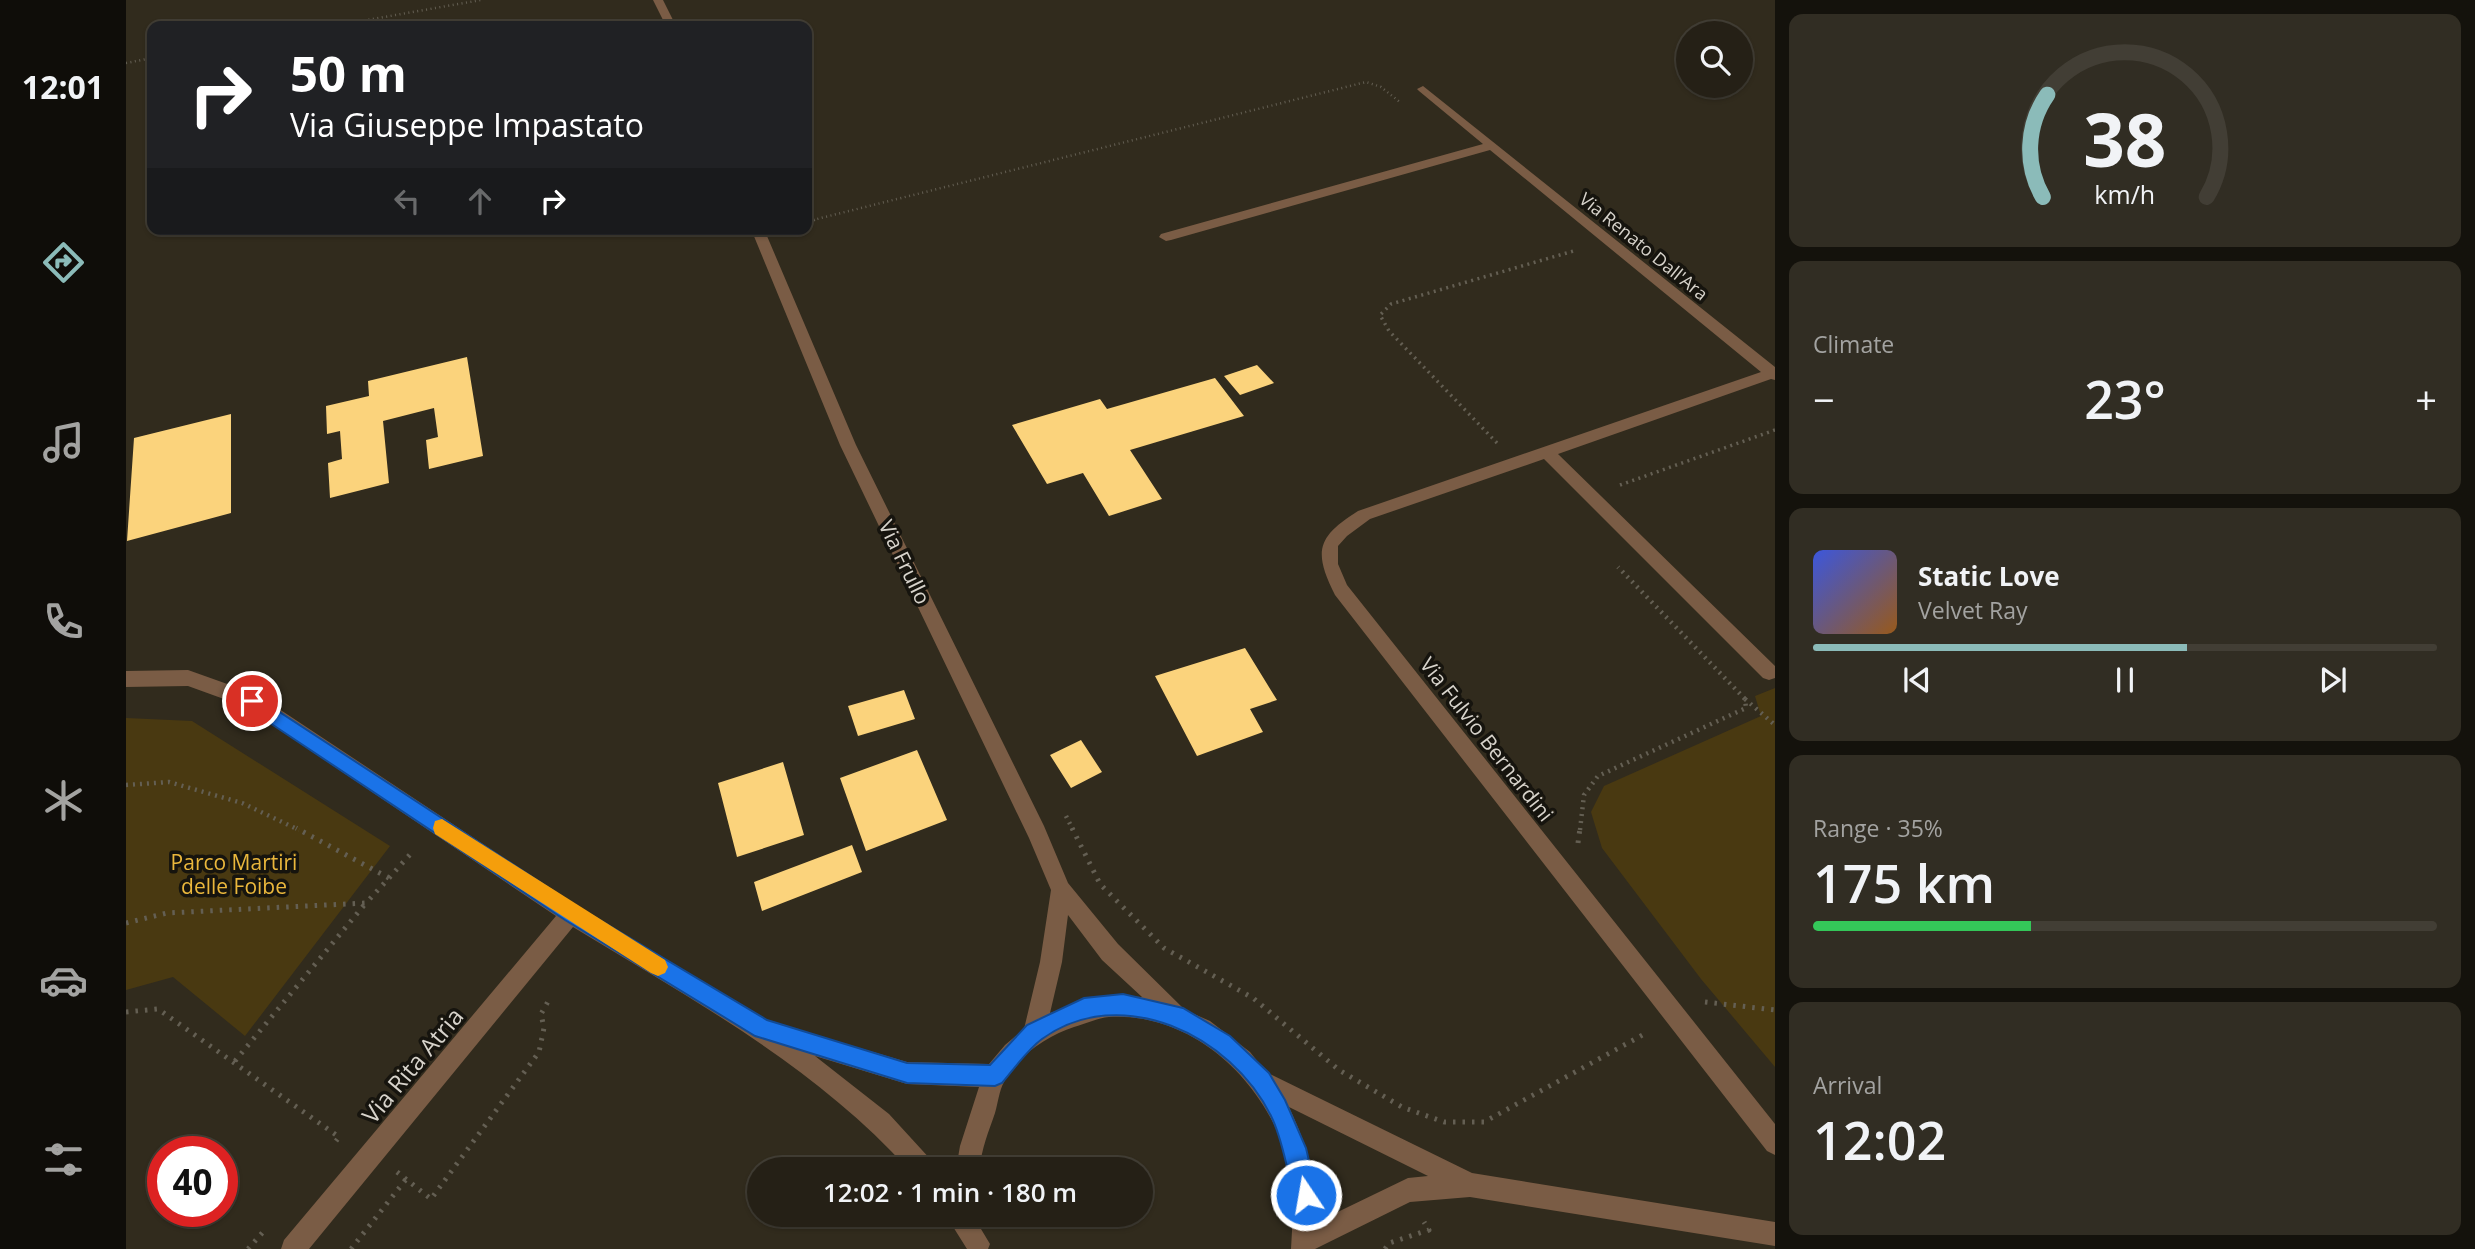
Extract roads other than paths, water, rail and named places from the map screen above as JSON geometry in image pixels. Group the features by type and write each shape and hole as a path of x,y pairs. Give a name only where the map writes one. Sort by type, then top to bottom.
{"street":[{"path":"658,0 668,21"},
{"name":"Via Renato Dall'Ara","path":"1423,89 1774,374"},
{"path":"1166,237 1493,145"},
{"name":"Via Frullo","path":"760,235 848,445 1027,810 1061,890 1110,952 1176,1015"},
{"name":"Via Fulvio Bernardini","path":"1774,374 1545,450 1364,515 1335,533 1326,554 1329,568 1341,590 1775,1143"},
{"path":"1545,450 1769,672"},
{"path":"126,679 188,678 252,701 571,914 762,1029 881,1122 912,1157"},
{"path":"1034,1032 1051,962 1061,890"},
{"name":"Via Rita Atria","path":"293,1249 571,914"},
{"path":"971,1157 995,1076 1034,1032 1084,1008 1123,1004 1176,1015 1219,1039 1237,1054 1261,1081 1278,1107 1295,1148 1306,1195 1304,1245"},
{"path":"762,1029 907,1073 995,1076"},
{"path":"1261,1081 1470,1185"},
{"path":"1304,1245 1408,1190 1470,1185 1775,1234"},
{"path":"966,1227 979,1246"},
{"path":"975,1227 979,1246"}],"park label":[{"name":"Parco Martiri delle Foibe","path":"234,874"}]}
